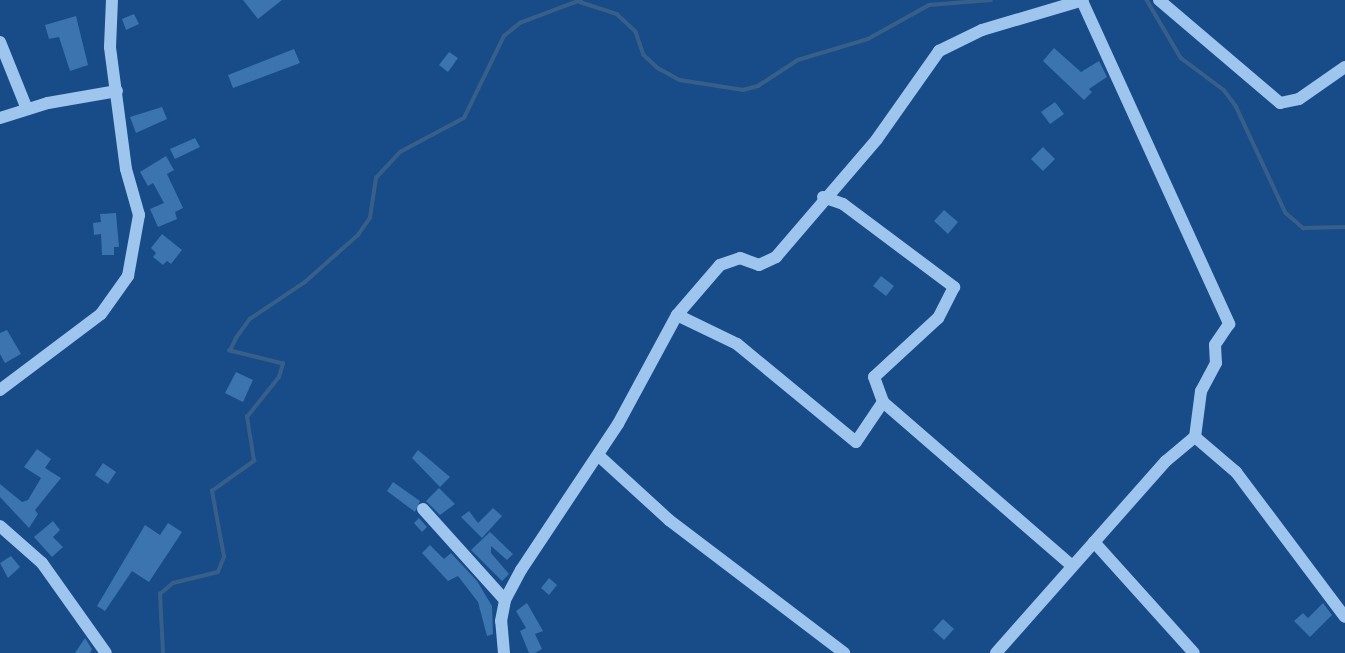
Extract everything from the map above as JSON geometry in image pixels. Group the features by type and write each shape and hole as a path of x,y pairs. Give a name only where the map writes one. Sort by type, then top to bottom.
{"street":[{"path":"0,390 101,314 128,276 139,215 126,169 110,47 112,0"},
{"path":"1159,0 1280,103 1298,99 1345,67"},
{"path":"504,653 501,621 505,600 569,493 599,456 677,315 731,259 759,265 771,261 823,197 877,139 939,51 982,30 1083,1 1229,324 1215,345 1216,363 1201,391 1195,438 1166,461 996,653"},
{"path":"0,41 27,109"},
{"path":"0,118 27,109 117,91"},
{"path":"823,197 843,204 954,287 938,318 874,377 883,402 1072,566"},
{"path":"677,315 737,344 856,442 883,402"},
{"path":"1195,438 1236,471 1345,617"},
{"path":"599,456 669,520 844,653"},
{"path":"423,509 505,600"},
{"path":"0,526 42,563 106,653"},
{"path":"1094,542 1194,653"}],"building":[{"path":"243,0 282,0 258,19"},
{"path":"134,14 139,24 126,30 122,19"},
{"path":"76,16 88,65 70,71 59,37 49,39 45,25"},
{"path":"1054,48 1081,72 1099,61 1107,77 1089,89 1092,92 1084,100 1043,61"},
{"path":"294,49 300,63 233,88 228,75"},
{"path":"449,52 458,58 448,72 439,65"},
{"path":"1055,102 1064,114 1050,124 1041,112"},
{"path":"162,107 167,119 136,133 130,117"},
{"path":"195,138 200,147 175,159 170,149"},
{"path":"1043,147 1055,159 1043,171 1031,159"},
{"path":"166,156 174,170 167,174 183,208 175,212 177,219 158,227 150,209 164,203 153,183 148,186 140,172"},
{"path":"944,210 958,222 948,234 934,221"},
{"path":"116,213 119,247 114,247 114,255 102,255 101,234 94,235 93,223 101,222 100,214"},
{"path":"162,234 182,250 171,264 167,261 163,265 153,257 156,253 151,248"},
{"path":"881,276 894,286 886,296 873,286"},
{"path":"7,330 21,354 5,363 0,354 0,333"},
{"path":"236,372 253,380 243,402 225,393"},
{"path":"37,449 51,459 45,468 61,478 35,510 38,514 29,528 0,497 0,484 22,502 28,500 41,478 24,467"},
{"path":"418,450 450,477 440,487 412,458"},
{"path":"103,463 116,472 108,484 95,475"},
{"path":"393,482 420,501 415,512 387,491"},
{"path":"439,488 455,504 440,515 426,501"},
{"path":"493,508 502,516 482,538 461,517 469,511 478,523"},
{"path":"419,518 427,527 422,532 414,523"},
{"path":"53,521 60,530 53,537 63,547 52,557 34,537"},
{"path":"168,523 182,532 149,582 132,571 105,611 97,606 145,525 160,535"},
{"path":"490,532 513,554 507,560 491,546 491,553 509,574 502,581 471,550"},
{"path":"430,545 444,559 451,553 477,581 492,606 493,634 487,636 478,602 458,576 448,581 422,553"},
{"path":"11,556 20,567 8,578 0,563"},
{"path":"549,578 557,585 549,595 541,588"},
{"path":"527,603 543,631 535,634 542,649 535,653 529,653 520,631 526,628 516,611"},
{"path":"1323,603 1332,615 1310,637 1294,621 1303,613 1308,618"},
{"path":"943,619 954,629 944,640 933,630"},
{"path":"85,638 92,649 90,653 75,653"}],"waterway":[{"path":"163,653 160,594 173,583 218,572 224,557 212,491 254,461 247,417 279,377 283,364 230,351 236,338 250,319 305,282 358,235 370,218 376,178 400,152 464,118 504,36 520,23 581,0"},
{"path":"580,2 617,14 636,32 644,55 658,68 680,80 743,90 758,86 798,60 868,39 929,5 991,0"},
{"path":"1147,0 1181,58 1224,90 1236,106 1286,213 1303,228 1345,227"}]}
